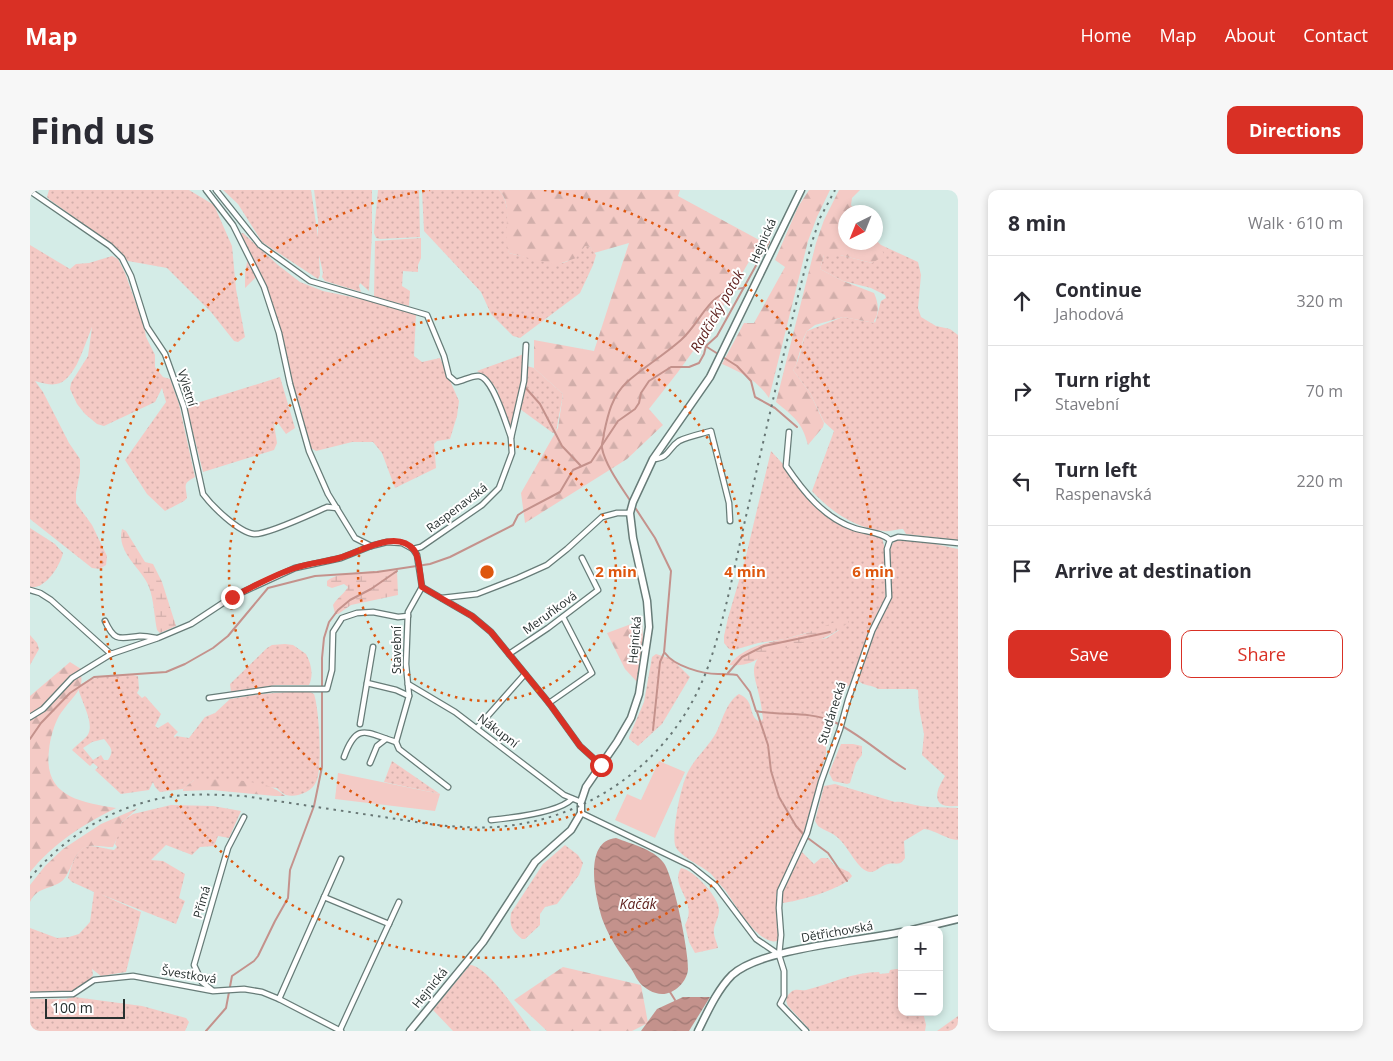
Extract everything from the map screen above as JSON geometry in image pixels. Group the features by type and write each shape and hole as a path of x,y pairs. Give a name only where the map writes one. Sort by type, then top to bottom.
{"main road":[{"name":"Hejnická","path":"410,1031 482,942 535,862 571,830 581,813 581,802 586,787 625,730 636,707 646,653 648,613 630,513 637,491 653,459 710,377 801,190"},
{"path":"929,926 958,919"},
{"name":"Dětřichovská","path":"698,1031 717,996 732,975 750,964 817,946 898,933"}],"street":[{"path":"206,190 233,224 264,287 279,333 290,384 309,452 328,494 355,538 371,546"},
{"name":"Raspenavská","path":"216,190 260,245 310,281 427,315 444,356 449,376 456,382 475,376 480,376 485,380 492,389 511,438"},
{"name":"Výletní","path":"30,191 110,246 122,258 131,276 147,327 166,354 184,407 203,494 212,505 242,529 255,534 270,530 327,507 337,508"},
{"name":"Raspenavská","path":"414,549 421,547 482,505 499,488 512,453 511,438 524,381 526,345"},
{"path":"653,459 668,454 678,442 711,431 729,503 730,521"},
{"path":"789,432 786,466 812,500 832,518 852,528 885,536 890,540 898,537 958,542"},
{"path":"440,598 477,594 518,578 547,565 602,517 617,512 630,513"},
{"name":"Studánecká","path":"806,1031 780,1004 784,996 784,971 779,908 780,891 807,833 820,782 840,729 872,631 889,597 886,548 890,540"},
{"path":"30,717 42,709 72,678 111,654 158,638 191,624 232,597 295,568 341,558 387,542 402,543 414,549 417,555 422,587 472,616 491,632 549,703 580,746 601,765"},
{"name":"Meruňková","path":"509,654 598,590 582,558"},
{"name":"Stavební","path":"396,742 409,696 406,664 408,616 422,587"},
{"path":"30,590 52,600 111,654"},
{"path":"209,698 272,689 326,689 332,670 333,632 342,618 357,613 373,612 398,617 408,616"},
{"path":"549,703 592,673 562,617"},
{"path":"105,621 110,632 115,637 142,636 158,638"},
{"name":"Stavební","path":"360,724 373,647"},
{"path":"477,728 525,674"},
{"name":"Stavební","path":"367,683 396,690 409,696"},
{"name":"Nákupní","path":"408,684 456,712 572,799 581,802"},
{"path":"344,757 350,741 356,734 364,732 396,742 399,749 448,786"},
{"path":"370,763 377,746 386,739"},
{"path":"491,820 524,817 559,806 572,799"},
{"path":"581,813 691,866 716,886 756,939 782,954"},
{"name":"Přímá","path":"213,991 202,982 194,965 228,848 244,817"},
{"path":"278,999 341,858"},
{"path":"324,897 389,924"},
{"path":"341,1031 399,902"},
{"name":"Švestková","path":"30,995 73,994 94,980 133,976 213,991 244,989 262,992 341,1031"}],"green space":[{"path":"49,190 189,190 214,205 232,246 236,289 245,337 238,342 234,341 211,312 167,268 128,261 106,240 50,200 47,197"},
{"path":"223,190 311,190 318,237 314,190 372,190 369,291 360,283 361,292 325,281 322,277 323,273 319,255 320,275 318,279 262,242 238,204"},
{"path":"378,190 419,190 420,237 376,238 374,233"},
{"path":"422,190 499,190 506,203 509,253 546,262 560,263 572,259 585,245 590,247 596,255 580,293 520,338 513,336 491,314 481,292 424,231"},
{"path":"499,190 680,190 678,196 761,241 712,325 649,409 663,425 627,459 525,523 521,493 558,428 563,394 534,368 534,340 594,351 629,243 594,253 590,247 585,246 576,258 556,265 509,253 506,237 506,204"},
{"path":"809,190 830,190 808,241 769,398 749,378 722,364 744,323 754,323 785,267 775,260 798,207"},
{"path":"839,190 860,190 852,198 851,205 838,205 838,250 882,250 884,256 872,263 840,255 824,255 820,269 843,281 874,293 878,311 875,323 843,317 815,325 807,331 793,370 810,393 824,423 823,427 808,445 800,425 776,402 816,243 824,220"},
{"path":"243,233 300,282 323,291 366,300 416,314 414,356 422,362 440,358 459,401 457,416 450,439 437,441 434,444 436,468 395,488 382,453 373,442 352,442 316,451 311,448 300,432 298,424 302,411 284,359 267,292 257,276 245,288 245,272 248,258 239,234"},
{"path":"421,238 421,258 418,272 403,271 402,286 410,291 409,306 374,297 375,241"},
{"path":"30,245 70,269 76,264 89,263 112,256 118,259 125,273 144,326 146,337 155,355 155,367 163,377 170,379 179,404 195,477 186,483 187,498 165,511 147,494 125,460 166,402 162,388 155,402 104,426 97,424 77,404 70,389 71,383 88,356 92,327 77,364 65,380 55,384 35,381 43,392 69,443 80,459 76,503 92,525 107,556 106,565 99,569 92,568 30,519"},
{"path":"883,246 918,262 921,275 918,308 921,317 936,326 950,329 958,335 958,540 906,534 903,529 887,531 863,527 835,512 812,491 834,431 824,422 810,393 793,370 798,361 807,331 843,317 875,323 881,301 886,298 885,295 871,288 843,281 820,269 824,255 840,255 872,263 878,250 883,250"},
{"path":"524,354 520,396 511,426 508,425 497,394 498,391 490,381 477,371"},
{"path":"527,366 534,368 563,394 556,432 553,433 520,409"},
{"path":"280,377 295,428 286,434 278,423 274,424 277,443 274,450 203,472 187,409 200,402"},
{"path":"771,451 834,520 882,538 886,587 885,599 875,618 850,685 842,689 839,694 836,716 826,744 826,754 801,842 776,895 779,937 777,941 770,941 755,931 710,873 680,853 675,845 674,838 678,807 686,776 716,733 731,702 739,694 748,700 756,719 760,722 763,719 754,672 754,667 759,657 764,651 827,638 839,630 827,627 785,639 758,643 734,650 729,649 724,643 728,618 745,560"},
{"path":"30,528 55,544 63,553 59,564 51,576 36,587 30,587"},
{"path":"122,529 126,531 145,562 153,564 162,582 176,626 160,633 157,630 149,587 126,553 121,538"},
{"path":"896,539 926,542 958,549 958,806 945,806 938,801 938,790 945,776 922,755 924,734 918,690 878,689 863,684 858,680 891,592 889,549"},
{"path":"397,570 398,595 351,605 335,614 333,605 348,587 344,584 332,588 327,586 327,581 350,573"},
{"path":"845,618 849,622 832,634 820,639 773,651 748,664 729,665 736,657 754,647 804,634"},
{"path":"642,620 643,640 638,683 625,669 607,633"},
{"path":"30,635 37,643 39,649 30,665"},
{"path":"272,645 293,645 306,654 311,669 309,685 276,685 231,692 230,684 267,648"},
{"path":"656,654 672,659 690,677 662,724 638,746 629,737 644,702 652,657"},
{"path":"70,662 81,669 81,685 59,716 52,732 49,765 52,778 66,794 89,803 116,808 59,843 30,872 30,696"},
{"path":"128,674 138,676 139,689 137,693 142,698 145,696 161,714 155,726 158,728 168,722 178,732 174,736 175,738 176,736 189,738 205,717 215,713 230,699 261,694 303,691 314,694 320,738 318,775 314,786 303,793 290,796 277,788 194,780 183,789 160,792 153,782 149,790 121,794 95,770 98,767 93,763 90,766 72,750 87,736 90,726 78,688 94,678","holes":["104,739 110,747 110,757 108,760 104,760 101,755 93,760 83,748 92,742"]},
{"path":"841,744 862,746 862,755 856,763 850,783 847,784 833,781 829,773"},
{"path":"392,761 440,794 384,782"},
{"path":"659,761 685,772 655,838 615,820 627,794 641,800"},
{"path":"338,773 440,794 435,811 335,799"},
{"path":"228,779 266,785 285,796 212,790 183,791 194,780"},
{"path":"835,784 895,802 928,807 958,808 958,840 924,829 904,841 905,858 901,862 886,865 872,872 866,871 857,863 838,838 818,826 815,821 824,786"},
{"path":"171,805 213,806 241,811 229,838 218,836 214,846 200,847 192,855 166,845 151,860 163,861 185,874 179,898 185,901 176,924 100,894 141,912 126,972 101,976 92,969 93,975 78,989 71,992 57,994 30,992 30,928 57,938 69,937 79,934 90,922 94,892 72,882 68,878 77,854 84,847 89,846 114,850 117,847 115,844 121,823 127,818 133,814"},
{"path":"138,808 121,823 119,834 113,847 92,846 82,849 76,856 64,879 56,885 37,893 30,902 30,885 45,866 63,849 101,824"},
{"path":"565,845 578,855 583,863 579,875 557,904 545,907 540,914 540,925 525,939 522,939 512,928 510,921 511,913 543,864"},
{"path":"802,852 814,864 821,858 828,858 834,865 849,872 852,876 831,890 783,903 781,901 785,884"},
{"path":"681,868 699,879 715,898 719,910 714,932 718,948 695,953 689,942 685,925 689,909 678,875"},
{"path":"470,965 486,974 494,982 531,1031 453,1031 433,1010"},
{"path":"563,967 641,985 648,1023 632,1031 547,1031 514,1000"},
{"path":"898,969 898,1016 924,1016 925,1031 811,1031 787,1004 787,997 795,990 806,990 860,974 889,973 890,970"},
{"path":"74,997 142,1006 186,1018 189,1022 185,1031 30,1031 30,999 66,999"},
{"path":"958,1016 958,1031 937,1031"}],"water":[{"name":"Kačák","path":"616,838 641,847 659,857 667,869 676,896 688,960 685,980 672,992 654,993 641,984 616,947 603,921 595,886 595,860 599,849 605,842"},
{"path":"683,997 710,997 689,1031 641,1031 657,1009"}],"waterway":[{"name":"Radčický potok","path":"30,739 41,723 70,693 94,677 166,672 185,664 213,648 228,636 268,588 315,576 377,572 430,564 450,557 513,525 518,515 560,492 573,470 591,462 618,421 635,409 639,403 641,393 649,381 671,367 689,367 699,363 706,346 717,336 769,242"},
{"path":"631,502 610,469 602,448 607,419 614,399 627,382 681,340 714,300 721,294 743,288"},
{"path":"707,347 737,366 751,381 755,397 775,408 797,427"},
{"path":"524,386 540,404 562,446 581,466"},
{"path":"634,506 655,538 671,571 664,653 660,662 653,730"},
{"path":"206,1031 226,1008 232,976 254,961 258,956 288,898 290,870 314,806 322,767 322,658 324,638 329,622 338,610 350,600 371,589 397,571"},
{"path":"728,673 742,657 764,646 830,632"},
{"path":"665,653 675,662 697,671 711,674 737,675 750,692 756,711 814,716 832,721 841,725 905,769"},
{"path":"757,712 768,745 771,771 779,797 796,826 805,836 828,853 847,881"},
{"path":"670,992 675,1000"}],"railway":[{"path":"30,878 62,846 99,821 141,803 163,798 186,795 244,796 436,825 489,827 541,820 573,809 604,793 631,774 656,751 677,725 695,696 709,664 725,608 778,377 812,242 820,218 835,190"}],"route":[{"path":"232,597 295,568 341,558 387,542 402,543 414,549 417,555 422,587 472,616 491,632 549,703 580,746 601,765"}]}
